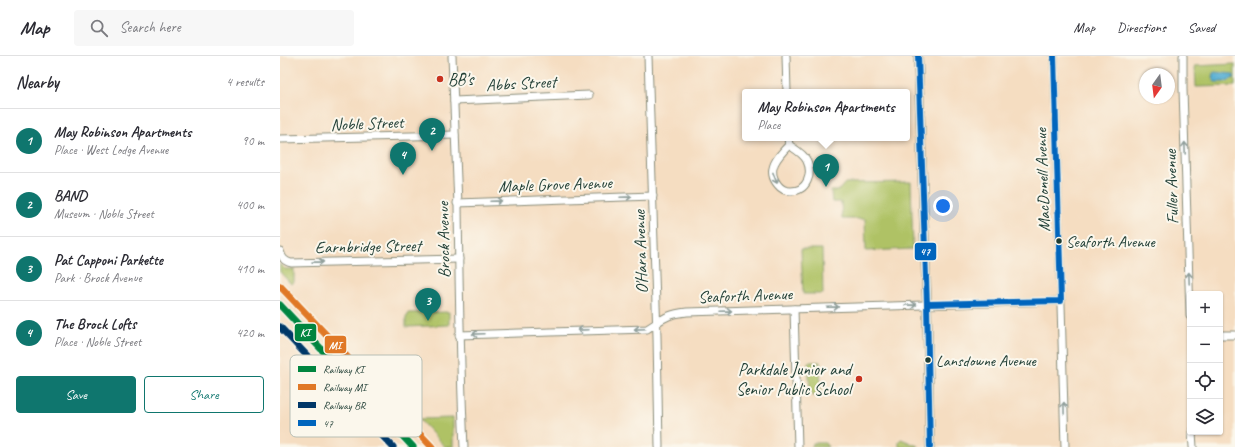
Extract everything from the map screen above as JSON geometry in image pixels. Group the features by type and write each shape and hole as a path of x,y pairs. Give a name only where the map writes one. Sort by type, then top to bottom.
{"street":[{"name":"Brock Avenue","path":"452,56 456,135 460,314 459,335 464,447"},
{"name":"O'Hara Avenue","path":"648,56 657,323 659,447"},
{"path":"786,56 787,89"},
{"path":"918,56 927,304 930,447"},
{"name":"MacDonell Avenue","path":"1054,56 1065,447"},
{"name":"Fuller Avenue","path":"1183,57 1189,291"},
{"name":"Abbs Street","path":"454,101 589,95"},
{"name":"Noble Street","path":"280,139 456,135"},
{"path":"789,142 807,160 810,171 810,176 804,185 791,191 780,188 776,183 773,173 778,157 789,142"},
{"name":"Maple Grove Avenue","path":"458,203 653,196"},
{"name":"Earnbridge Street","path":"281,254 285,261 291,263 459,259"},
{"name":"Seaforth Avenue","path":"459,335 647,329 665,317 675,313 687,312 1061,301"},
{"path":"794,309 798,447"},
{"path":"1223,335 1235,335"},
{"path":"1192,435 1193,447"}],"green space":[{"path":"1235,64 1235,86 1196,87 1195,66"},
{"path":"911,182 913,249 866,251 865,219 842,219 841,202 832,202 831,191 838,191 845,183"},
{"path":"801,249 822,249 823,294 803,294"},
{"path":"280,264 285,269 294,269 294,282 291,284 280,272"},
{"path":"449,312 449,325 406,327 406,316 408,316 408,313"},
{"path":"808,362 820,362 821,393 818,395 813,396 810,390"},
{"path":"453,418 453,447 445,447 422,422 422,419"},
{"path":"901,439 918,447 899,447 899,441"},
{"path":"813,443 825,443 828,447 812,447"}],"water":[{"path":"1213,73 1232,74 1234,78 1224,82 1215,82 1212,77"}],"rail line":[{"name":"MI","path":"280,286 345,355"},
{"name":"KI","path":"280,305 327,355"},
{"name":"BR","path":"280,327 306,355"},
{"name":"MI","path":"422,436 432,447"},
{"name":"BR","path":"384,437 393,447"},
{"name":"KI","path":"404,437 413,447"}],"transit line":[{"name":"47","path":"918,56 927,304 930,447"},
{"name":"47","path":"927,304 1061,301 1054,56"}],"place":[{"name":"BB's","path":"440,79"},
{"name":"BAND","path":"432,151"},
{"name":"The Brock Lofts","path":"403,175"},
{"name":"May Robinson Apartments","path":"826,187"},
{"name":"Seaforth Avenue","path":"1059,241"},
{"name":"Pat Capponi Parkette","path":"428,321"},
{"name":"Lansdowne Avenue","path":"928,360"},
{"name":"Parkdale Junior and Senior Public School","path":"859,379"}]}
